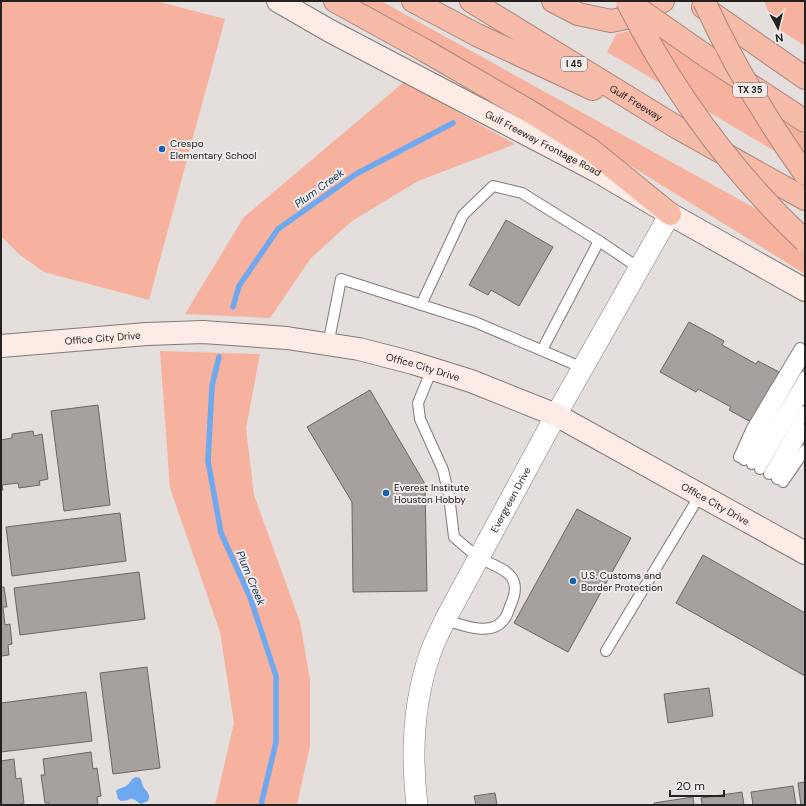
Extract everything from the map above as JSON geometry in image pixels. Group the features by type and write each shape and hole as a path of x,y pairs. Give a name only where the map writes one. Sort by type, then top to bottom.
{"highway":[{"path":"335,1 509,100 584,146 670,214"},
{"path":"413,1 537,64 678,128"},
{"name":"Gulf Freeway","path":"471,1 678,128 805,200"},
{"path":"553,1 578,14 612,21 642,15 663,1"},
{"path":"627,1 706,56 805,121"},
{"path":"627,1 667,73 704,126 735,167 805,240"},
{"path":"694,1 805,78"},
{"name":"TX 35","path":"704,1 721,38 743,78 770,123 805,174"}],"street":[{"name":"Gulf Freeway Frontage Road","path":"278,1 330,31 597,171 805,290"},
{"name":"Evergreen Drive","path":"417,805 414,776 414,737 419,692 430,653 445,620 556,415 670,214"},
{"name":"Office City Drive","path":"1,346 147,334 203,332 287,338 359,349 413,362 471,381 556,415 805,553"}],"lane":[{"path":"421,305 463,215 493,186 522,193 600,241 639,268"},
{"path":"542,350 600,241"},
{"path":"328,345 341,279 475,322 583,368"},
{"path":"761,469 802,351"},
{"path":"432,369 418,403 420,420 443,470 450,496 454,537 479,557 512,577 516,588 505,619 495,627 487,629 475,628 445,620"},
{"path":"761,469 805,376"},
{"path":"761,469 805,392"},
{"path":"761,469 805,411"},
{"path":"761,469 805,429"},
{"path":"761,469 805,450"},
{"path":"606,651 700,495"}],"shaded area":[{"path":"1,1 156,1 225,19 149,300 44,272 20,255 1,236"},
{"path":"355,1 381,1 805,236 805,274 445,51"},
{"path":"764,1 805,1 805,46 774,26"},
{"path":"647,27 805,135 805,169 607,52 616,34"},
{"path":"404,82 515,144 418,181 352,221 311,258 270,318 185,314 244,217"},
{"path":"160,351 260,354 246,428 254,495 300,622 310,680 310,746 297,805 215,805 234,723 220,632 170,488"}],"water":[{"path":"136,777 140,778 143,787 149,794 148,801 141,804 132,799 121,801 118,799 116,791 129,784"}],"building":[{"path":"506,220 553,247 519,306 491,290 488,295 469,285"},
{"path":"689,322 724,341 722,345 756,364 758,361 779,372 751,422 729,410 731,407 698,389 696,392 660,372"},
{"name":"Everest Institute Houston Hobby","path":"370,390 425,484 427,591 353,592 352,502 307,427"},
{"path":"98,405 110,505 64,511 51,411"},
{"path":"33,431 34,436 42,434 48,479 39,481 40,485 19,488 18,483 2,485 3,490 1,490 1,440 12,438 12,434"},
{"name":"U.S. Customs and Border Protection","path":"577,509 631,538 568,652 514,623"},
{"path":"120,513 126,561 12,576 6,527"},
{"path":"703,555 805,613 805,676 676,603"},
{"path":"139,572 145,619 20,635 14,588"},
{"path":"1,587 4,587 7,607 3,607 5,625 10,624 12,644 8,645 9,655 1,656"},
{"path":"147,667 160,768 113,774 100,673"},
{"path":"709,688 713,716 668,723 664,694"},
{"path":"86,692 92,741 1,752 1,703"},
{"path":"91,752 93,769 97,768 101,796 97,797 98,805 49,805 49,803 45,803 41,775 45,775 43,759"},
{"path":"14,759 16,779 21,778 24,803 20,805 1,805 1,761"},
{"path":"805,782 805,805 801,805 798,783"},
{"path":"793,786 796,805 753,805 751,792"},
{"path":"742,792 744,805 702,805 701,798"},
{"path":"495,793 497,805 476,805 474,796"},
{"path":"693,797 694,805 654,805 654,803"}],"waterway":[{"name":"Plum Creek","path":"233,307 239,286 278,229 356,174 453,123"},
{"name":"Plum Creek","path":"219,357 212,386 208,461 221,533 250,597 276,676 276,742 261,805"}],"place":[{"name":"Crespo Elementary School","path":"162,149"},
{"name":"Everest Institute Houston Hobby","path":"386,493"},
{"name":"U.S. Customs and Border Protection","path":"573,581"}]}
